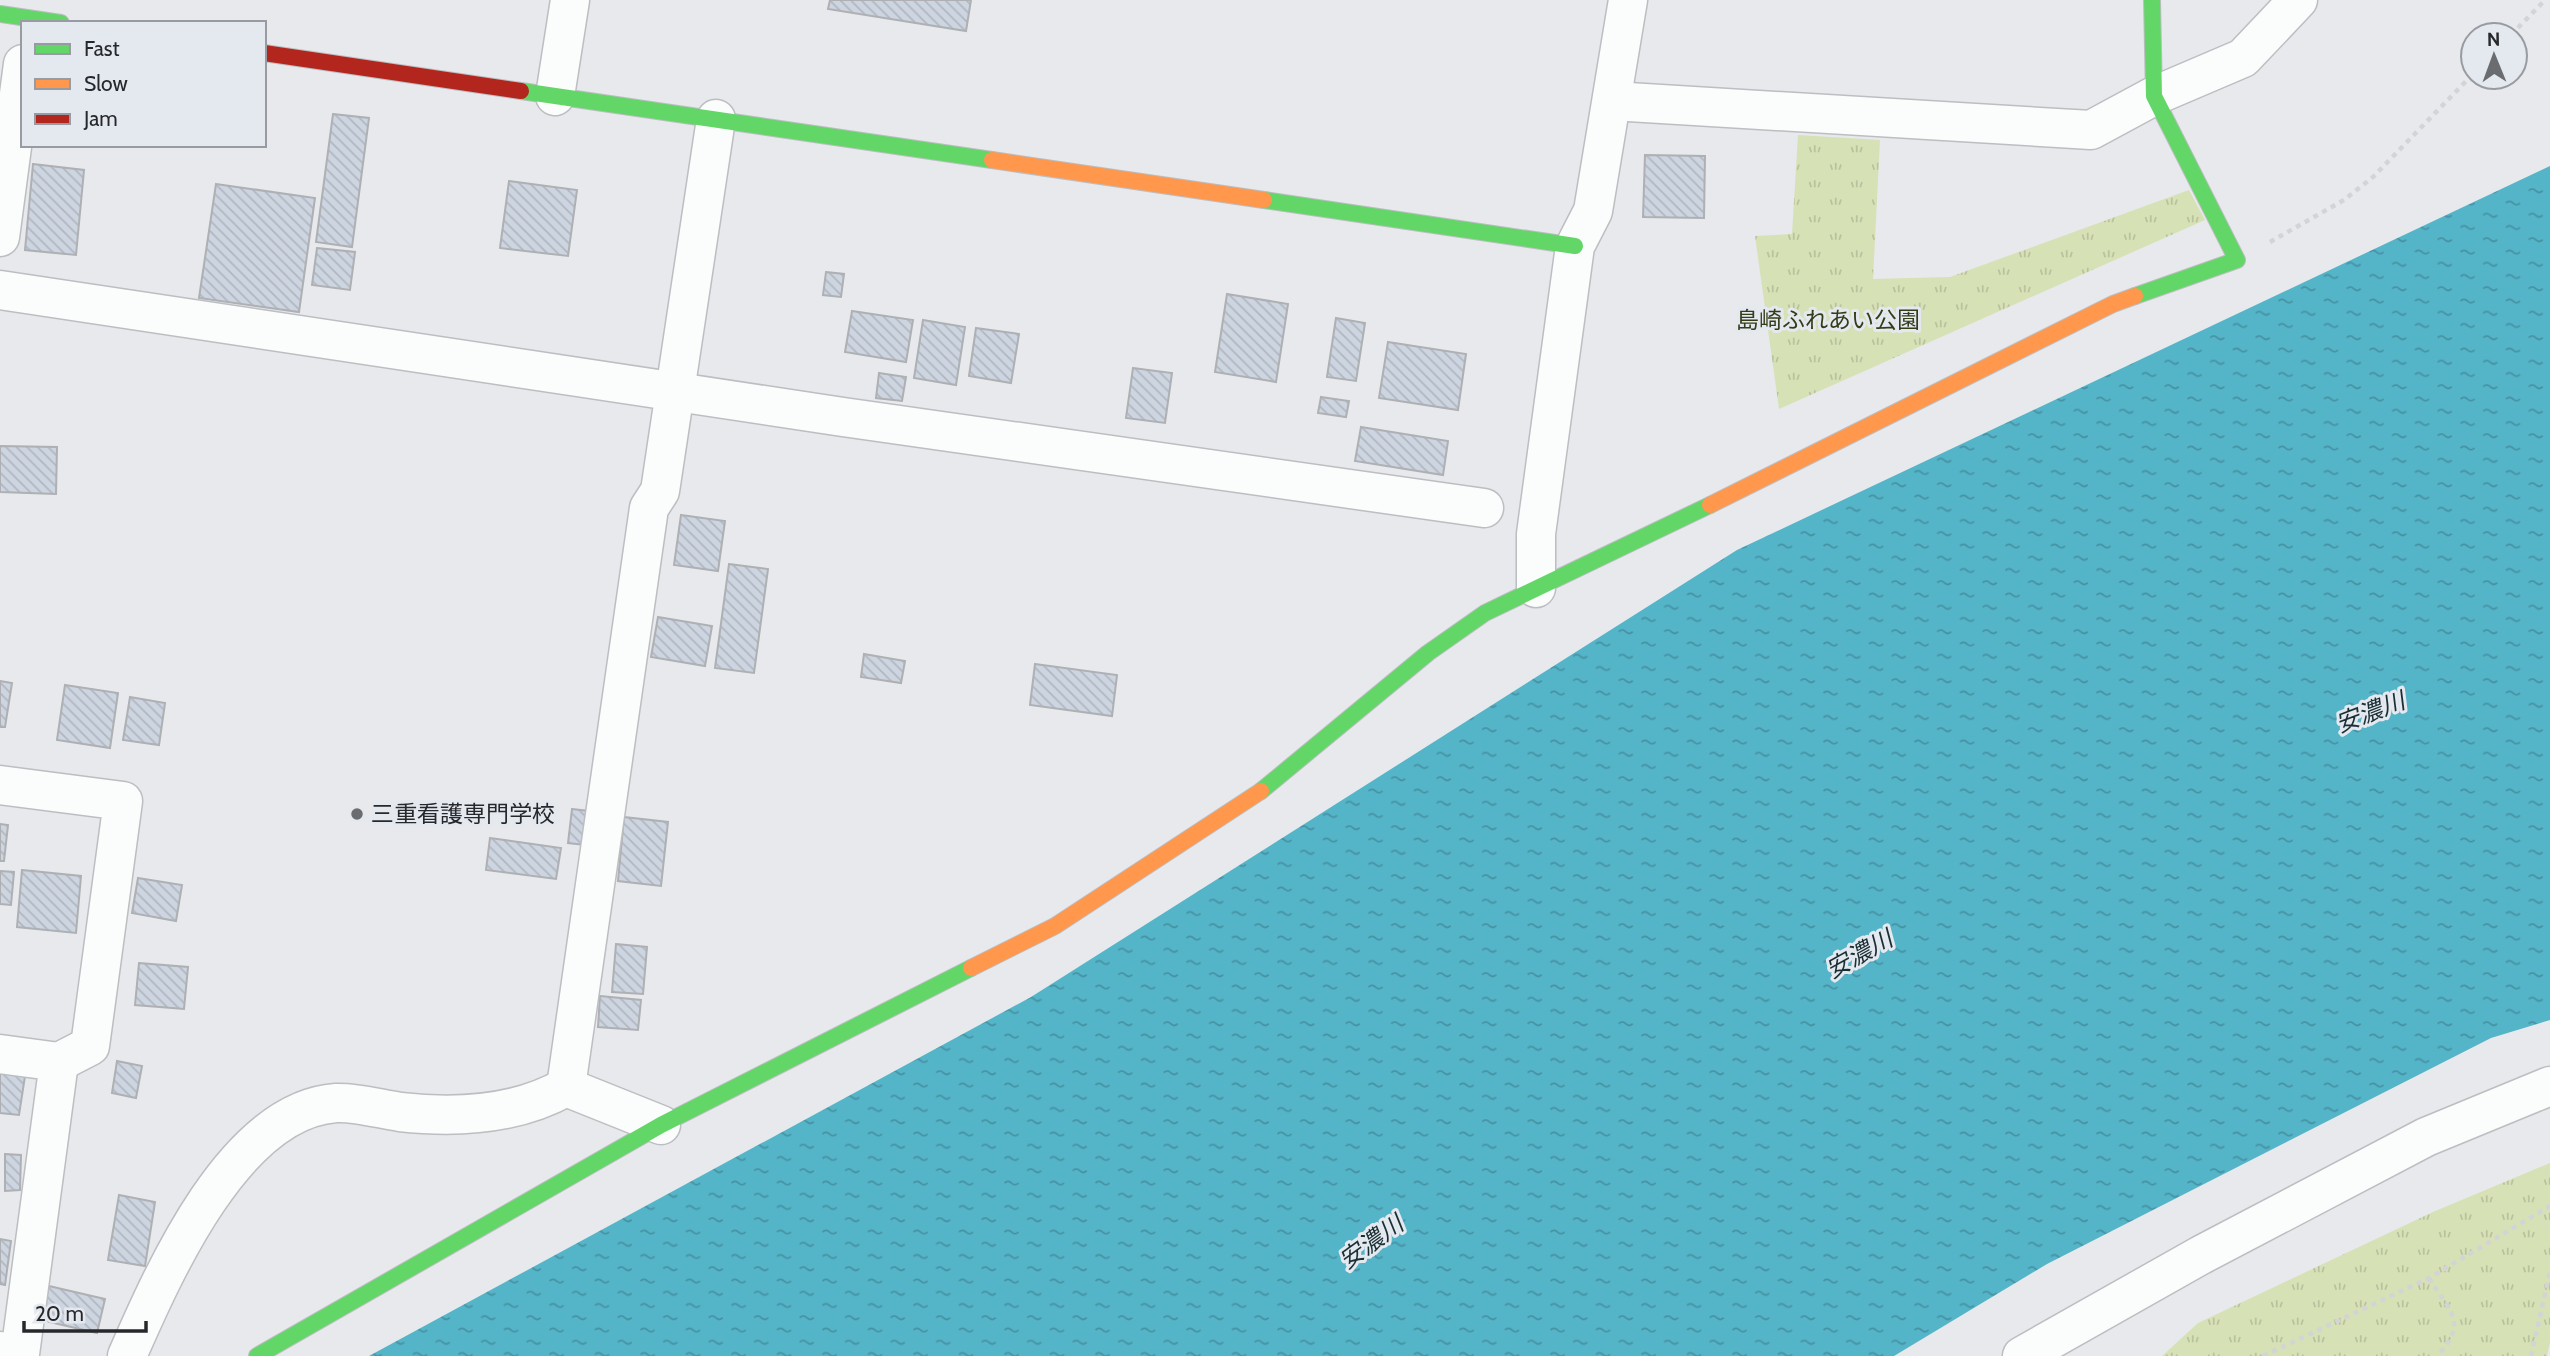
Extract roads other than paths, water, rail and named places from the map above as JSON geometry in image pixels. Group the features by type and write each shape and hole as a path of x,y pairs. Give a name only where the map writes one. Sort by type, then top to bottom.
{"street":[{"path":"555,96 570,0"},
{"path":"1536,588 1536,534 1575,246 1593,211 1628,0"},
{"path":"257,1356 661,1125 1055,926 1250,799 1322,743 1428,653 1485,613 1719,501 2113,304 2237,260 2154,96 2152,0"},
{"path":"1612,101 2091,130 2154,96 2243,58 2298,0"},
{"path":"266,53 1575,246"},
{"path":"0,237 21,79"},
{"path":"566,1087 649,508 660,491 716,119"},
{"path":"0,290 843,417 1484,508"},
{"path":"0,785 123,801 90,1046 59,1062 0,1054"},
{"path":"0,1351 20,1354 59,1062"},
{"path":"2022,1356 2201,1255 2426,1137 2550,1086"},
{"path":"566,1087 661,1125"},
{"path":"127,1356 156,1289 191,1225 232,1167 276,1124 300,1112 336,1103 452,1115 498,1110 546,1099 566,1087"}],"water":[{"name":"安濃川","path":"2550,166 2550,1020 2491,1038 2047,1264 1894,1356 369,1356 1031,997 1737,550"}],"place":[{"name":"三重看護専門学校","path":"357,814"}],"park label":[{"name":"島崎ふれあい公園","path":"1828,320"}]}
